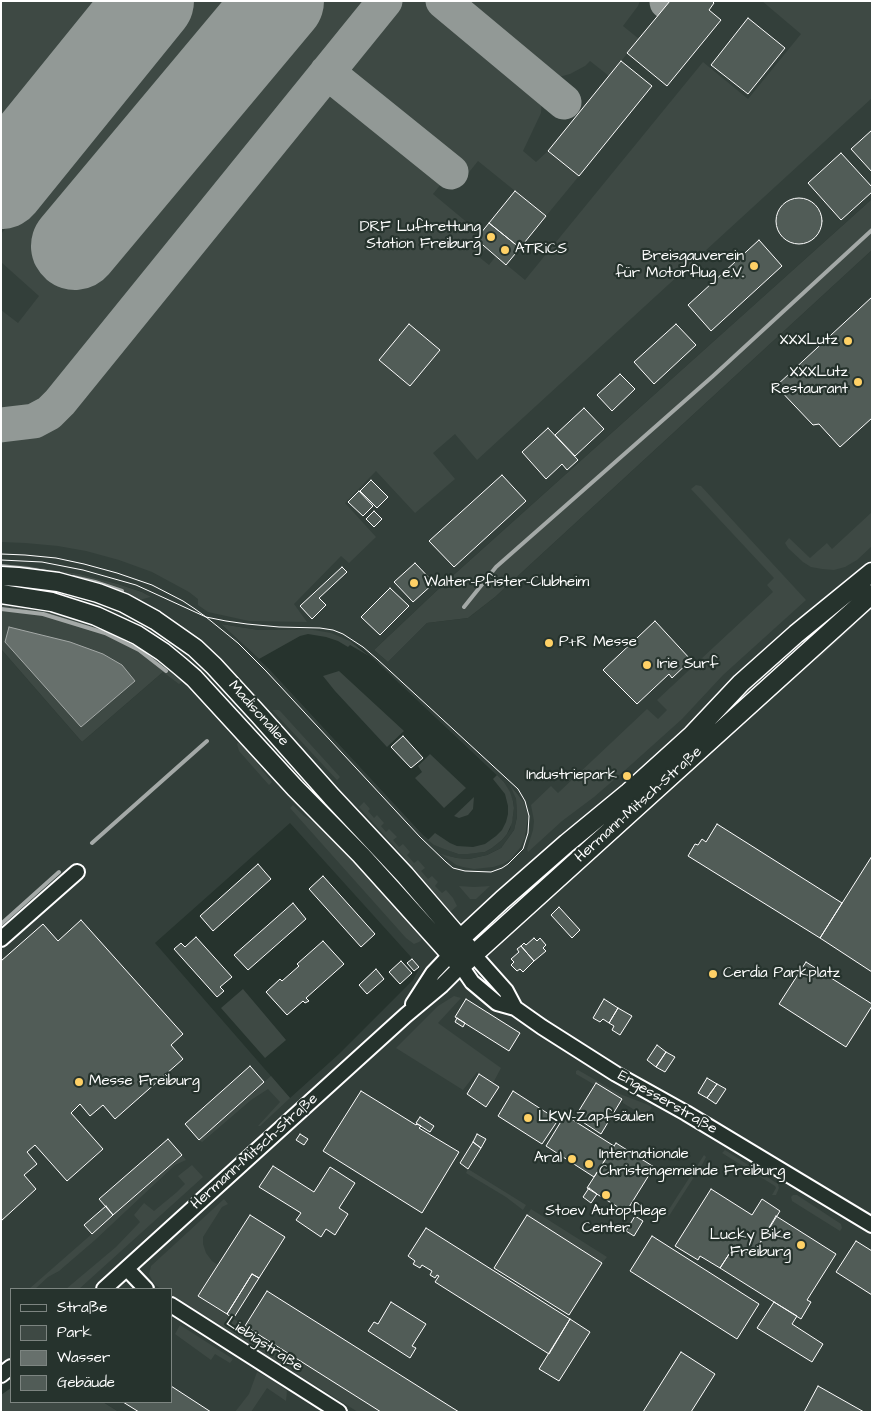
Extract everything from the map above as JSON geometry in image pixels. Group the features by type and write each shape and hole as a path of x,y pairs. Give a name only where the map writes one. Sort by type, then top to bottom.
{"main road":[{"name":"Hermann-Mitsch-Straße","path":"462,958 460,939 567,843 686,742 741,683 796,634 872,572"},
{"name":"Madisonallee","path":"1,576 58,582 98,593 155,620 195,648 214,666 405,875 460,939"},
{"name":"Madisonallee","path":"1,594 52,602 96,616 137,635 174,661 212,696 295,788 462,958"},
{"name":"Hermann-Mitsch-Straße","path":"462,958 872,594"},
{"path":"828,608 840,623"}],"street":[{"path":"1,939 77,872"},
{"name":"Engesserstraße","path":"462,958 472,982 497,1003 516,1008 542,1027 616,1074 686,1113 872,1226"},
{"name":"Engesserstraße","path":"462,958 506,991 516,1008"},
{"name":"Hermann-Mitsch-Straße","path":"105,1288 406,1015 433,974 462,958"},
{"path":"127,1269 145,1288"},
{"name":"Liebigstraße","path":"172,1306 339,1412"}],"shaded area":[{"path":"1,1 872,1 872,199 448,580 374,650 388,662 427,623 468,618 495,597 872,250 872,1412 119,1412 105,1403 172,1403 172,1288 10,1288 10,1380 1,1387 1,649 82,742 163,672 185,679 6,603 1,603 1,589 49,593 106,606 129,616 155,631 183,651 199,666 185,648 110,603 150,597 142,592 80,574 24,565 1,565","holes":["221,624 259,630 308,629 350,641 365,651 504,782 513,801 514,808 510,829 502,840 485,852 458,854 435,845 422,834 269,669","512,787 524,802 528,823 521,847 511,859 456,865 444,855 469,859 487,855 501,848 514,830 517,817 516,799","290,823 420,967 413,980 339,1054 290,1098 155,943"]}],"green space":[{"path":"1,1 113,1 1,139"},
{"path":"189,1 375,1 49,403 38,411 1,415 1,310 18,323 39,296 1,262 1,234"},
{"path":"394,1 431,1 538,87 542,99 541,113 523,151 536,162 548,151 579,176 546,216 478,161 466,176 343,77 341,66"},
{"path":"455,1 640,1 623,26 639,39 609,76 590,61 570,74 559,77 552,76 543,73"},
{"path":"762,1 872,1 872,98 477,460 455,434 433,453 455,479 415,513 376,471 345,503 376,537 349,563 341,556 294,604 307,622 249,621 208,612 198,605 198,599 189,592 152,572 119,560 58,546 1,542 1,430 39,425 57,417 328,83 340,85 449,174 433,194 469,224 466,227 478,237 476,240 486,248 479,257 489,265 496,256 525,280 703,62 748,99 801,34"},
{"path":"872,199 872,250 495,597 468,618 427,623 388,662 374,650 448,580"},
{"path":"696,485 701,486 806,600 723,675 682,719 623,772 562,821 528,852 527,849 534,821 531,805 551,786 558,793 647,709 658,719 667,710 657,700 773,592 767,585 774,578 691,489"},
{"path":"872,512 872,546 857,560 845,567 834,570 811,567 803,562 785,543 789,538 810,558 827,543 832,549"},
{"path":"1,565 24,565 80,574 118,584 151,597 135,601 1,570"},
{"path":"1,584 50,588 91,597 131,613 202,663 200,666 155,631 129,616 106,606 49,593 1,589"},
{"path":"1,603 24,605 59,612 97,625 139,645 186,679 179,684 163,672 82,742 1,649"},
{"path":"855,618 855,625 816,661 817,653"},
{"path":"221,624 259,630 308,629 331,633 350,641 369,656 350,645 348,647 326,637 308,634 300,636 259,659"},
{"path":"809,631 811,634 738,701 720,721 495,927 493,925 668,766 735,698"},
{"path":"339,671 404,731 387,747 323,676"},
{"path":"272,710 279,710 281,712 340,777 337,780"},
{"path":"253,727 438,924 436,926 250,729"},
{"path":"241,739 272,782 269,785 239,751 237,744"},
{"path":"430,754 466,788 444,808 415,778 422,772 418,766"},
{"path":"497,775 510,792 514,808 512,823 502,840 485,852 458,854 434,845 428,840 435,833 457,846 473,847 485,844 496,836 502,830 508,814 505,794 493,779"},
{"path":"510,785 524,802 528,817 525,838 521,847 511,859 493,867 474,869 456,865 441,854 469,859 487,855 501,848 514,830 517,817 516,799"},
{"path":"474,797 473,809 468,815 459,818 454,816"},
{"path":"364,802 374,818 377,815 384,823 381,826 386,832 389,829 397,837 393,840 399,847 403,844 410,852 407,855 414,863 418,860 425,868 421,871 428,879 432,876 438,882 435,886 442,893 446,890 453,898 457,906 449,913 414,875 404,857 359,807"},
{"path":"293,805 304,816 324,828 422,939 419,942 414,944 406,938 290,808"},
{"path":"459,886 490,886 476,899 470,899"},
{"path":"243,989 286,1040 265,1058 221,1008"},
{"path":"454,996 461,998 438,1023 501,1068 493,1083 477,1072 463,1090 396,1048 438,1006"},
{"path":"578,1070 620,1094 652,1108 645,1115 637,1115 638,1112 623,1103 622,1099 596,1083 595,1085 576,1074"},
{"path":"271,1076 290,1098 260,1126 258,1126 280,1102 268,1089 251,1100 202,1142 199,1140"},
{"path":"725,1150 778,1184 779,1188 776,1195 772,1195 776,1188 775,1186 722,1153"},
{"path":"182,1155 186,1160 175,1165 95,1240 36,1288 30,1288"},
{"path":"704,1155 706,1157 703,1163 669,1216 666,1214"},
{"path":"192,1165 203,1177 80,1288 67,1288 116,1247 140,1222 134,1215 144,1203 154,1211 185,1184 178,1176"},
{"path":"468,1169 526,1205 523,1210 506,1197 466,1173"},
{"path":"797,1195 841,1224 842,1228 840,1231 792,1201 791,1197"},
{"path":"224,1199 228,1204 222,1207 203,1237 206,1253 218,1265 199,1297 381,1412 358,1412 172,1297 172,1288 160,1288 154,1284 149,1274 151,1266"},
{"path":"531,1209 607,1257 602,1263 527,1215"},
{"path":"180,1325 233,1359 230,1363 215,1354 211,1360 175,1334"},
{"path":"257,1372 287,1391 286,1401 267,1388 251,1412 235,1412 249,1394"},
{"path":"10,1389 10,1403 105,1403 119,1412 1,1412 1,1395"}],"water":[{"path":"9,627 70,642 103,654 122,665 135,681 81,727 5,642"}],"building":[{"path":"670,1 712,1 714,3 709,10 721,20 667,86 627,53"},
{"path":"748,18 785,48 748,94 711,65"},
{"path":"621,61 652,86 579,176 548,151"},
{"path":"872,130 872,172 851,149"},
{"path":"841,153 872,187 872,192 841,220 808,183"},
{"path":"515,191 546,216 520,248 489,223"},
{"path":"799,198 812,202 818,208 822,221 818,234 812,240 799,244 786,240 780,234 776,221 780,208 786,202"},
{"path":"489,223 520,248 506,265 476,239"},
{"path":"759,240 782,266 711,331 688,305"},
{"name":"XXXLutz","path":"872,297 872,418 840,447 819,424 813,425 776,386"},
{"path":"409,324 440,350 410,386 379,360"},
{"path":"676,324 696,345 654,384 634,362"},
{"path":"620,374 635,389 612,411 597,395"},
{"path":"584,408 604,429 575,456 555,435"},
{"path":"548,428 578,460 567,470 562,464 546,479 522,452"},
{"path":"502,475 526,501 454,567 429,541"},
{"path":"371,480 388,497 377,508 360,491"},
{"path":"359,491 373,506 363,516 348,502"},
{"path":"374,511 382,519 374,527 366,519"},
{"name":"Walter-Pfister-Clubheim","path":"415,563 434,583 413,602 394,582"},
{"path":"342,567 347,572 319,598 326,605 312,619 300,606"},
{"path":"390,588 409,606 380,635 361,617"},
{"name":"Irie Surf","path":"655,621 691,660 672,678 669,674 637,704 603,670"},
{"path":"403,736 423,758 411,768 391,747"},
{"path":"717,824 842,903 820,938 688,856 695,844 698,845 702,839 706,842"},
{"path":"872,856 872,972 820,938"},
{"path":"258,864 271,879 213,931 200,916"},
{"path":"323,876 375,934 361,947 309,889"},
{"path":"293,903 306,919 248,970 234,955"},
{"path":"559,907 580,930 572,938 551,915"},
{"name":"Messe Freiburg","path":"81,920 183,1034 171,1045 183,1059 115,1119 103,1105 90,1116 80,1104 71,1113 103,1149 67,1181 35,1145 27,1152 37,1164 24,1175 36,1189 1,1221 1,961 43,924 58,941"},
{"path":"196,937 232,977 220,987 224,991 217,997 174,949 181,943 185,947"},
{"path":"534,938 537,941 540,938 546,945 543,948 546,951 534,961 521,946 524,943 526,945"},
{"path":"323,941 344,964 306,998 309,1001 305,1003 303,1001 287,1015 266,992 280,979 282,981 299,966 297,964"},
{"path":"521,946 534,961 523,972 520,969 517,971 511,965 514,962 511,959 519,952 517,949"},
{"path":"412,959 419,967 414,971 407,963"},
{"path":"401,961 412,973 400,984 389,972"},
{"path":"806,962 872,1004 846,1047 779,1004"},
{"path":"376,969 384,979 367,994 359,985"},
{"path":"466,999 520,1033 509,1051 455,1017"},
{"path":"604,999 618,1008 609,1023 603,1019 600,1022 593,1018"},
{"path":"618,1008 632,1016 620,1035 612,1030 614,1026 609,1023"},
{"path":"457,1018 465,1023 463,1027 455,1022"},
{"path":"657,1045 666,1052 656,1067 647,1060"},
{"path":"666,1052 675,1057 665,1072 656,1067"},
{"path":"250,1066 264,1082 199,1140 185,1124"},
{"path":"479,1074 499,1087 486,1107 467,1094"},
{"path":"707,1078 717,1084 707,1098 698,1093"},
{"path":"596,1083 622,1099 601,1134 575,1117"},
{"path":"717,1084 726,1089 716,1104 707,1098"},
{"path":"361,1091 416,1125 421,1126 419,1128 459,1152 422,1213 323,1151"},
{"name":"LKW-Zapfsäulen","path":"513,1091 558,1120 542,1144 498,1116"},
{"path":"565,1115 614,1146 594,1177 546,1146"},
{"path":"420,1117 434,1126 430,1132 416,1123"},
{"path":"300,1134 308,1139 304,1145 296,1140"},
{"path":"477,1134 486,1139 481,1148 473,1142"},
{"path":"168,1139 182,1155 113,1215 99,1199"},
{"path":"473,1142 481,1148 468,1169 460,1163"},
{"path":"616,1143 654,1167 626,1212 587,1188"},
{"path":"273,1166 314,1192 330,1167 355,1183 339,1208 348,1214 335,1235 326,1229 321,1237 296,1220 301,1213 259,1187"},
{"path":"589,1188 597,1194 591,1203 583,1197"},
{"path":"711,1189 752,1215 762,1199 780,1211 752,1256 735,1245 720,1268 700,1256 698,1260 675,1246"},
{"path":"106,1206 113,1215 92,1234 84,1225"},
{"path":"250,1215 285,1237 259,1278 252,1274 227,1314 198,1296"},
{"path":"527,1215 602,1263 569,1315 494,1268"},
{"path":"635,1216 643,1221 634,1236 626,1231"},
{"path":"776,1216 836,1254 807,1300 811,1302 801,1319 720,1268 735,1245 752,1256"},
{"path":"426,1228 570,1319 549,1354 435,1282 439,1276 437,1275 435,1278 430,1275 432,1271 422,1265 420,1268 413,1264 415,1261 408,1256"},
{"path":"652,1236 759,1304 737,1339 630,1271"},
{"path":"856,1241 872,1251 872,1295 836,1272"},
{"path":"252,1274 259,1278 233,1319 227,1314"},
{"path":"267,1291 459,1412 381,1412 245,1326"},
{"path":"391,1302 426,1324 412,1346 416,1348 410,1358 368,1331 374,1322 378,1324"},
{"path":"774,1302 797,1316 792,1324 823,1344 812,1362 757,1328"},
{"path":"570,1319 590,1332 559,1381 539,1369"},
{"path":"681,1352 715,1374 691,1412 643,1412"},
{"path":"818,1386 864,1412 804,1412"},
{"path":"172,1387 211,1412 139,1412 125,1403 172,1403"}],"waterway":[{"path":"464,607 496,567 713,376 872,230"},
{"path":"1,566 46,572"},
{"path":"73,577 122,591"},
{"path":"1,609 43,614 105,633 139,650 166,671"},
{"path":"92,843 207,741"},
{"path":"1,924 59,872"}],"taxiway":[{"path":"1,425 34,421 49,413 60,402 385,1"},
{"path":"443,1 564,102"},
{"path":"327,72 451,172"}],"runway":[{"path":"1,185 150,1"},
{"path":"75,246 280,1"}],"tram line":[{"path":"1,554 56,558 117,573 152,585 195,609 206,617 238,643 266,671 420,837 453,868 465,871 491,872 508,864 523,849 528,833 529,816 525,801 518,789 377,659 343,634 320,628 247,624 206,617 136,585 83,570 42,562 1,560"}],"place":[{"name":"DRF Luftrettung Station Freiburg","path":"491,237"},
{"name":"ATRiCS","path":"505,250"},
{"name":"Breisgauverein für Motorflug e.V.","path":"754,266"},
{"name":"XXXLutz","path":"848,341"},
{"name":"XXXLutz Restaurant","path":"858,382"},
{"name":"Walter-Pfister-Clubheim","path":"414,583"},
{"name":"P+R Messe","path":"549,643"},
{"name":"Irie Surf","path":"647,665"},
{"name":"Industriepark","path":"627,776"},
{"name":"Cerdia Parkplatz","path":"713,974"},
{"name":"Messe Freiburg","path":"79,1082"},
{"name":"LKW-Zapfsäulen","path":"528,1118"},
{"name":"Aral","path":"572,1159"},
{"name":"Internationale Christengemeinde Freiburg","path":"589,1164"},
{"name":"Stoev Autopflege Center","path":"606,1195"},
{"name":"Lucky Bike Freiburg","path":"801,1245"}]}
